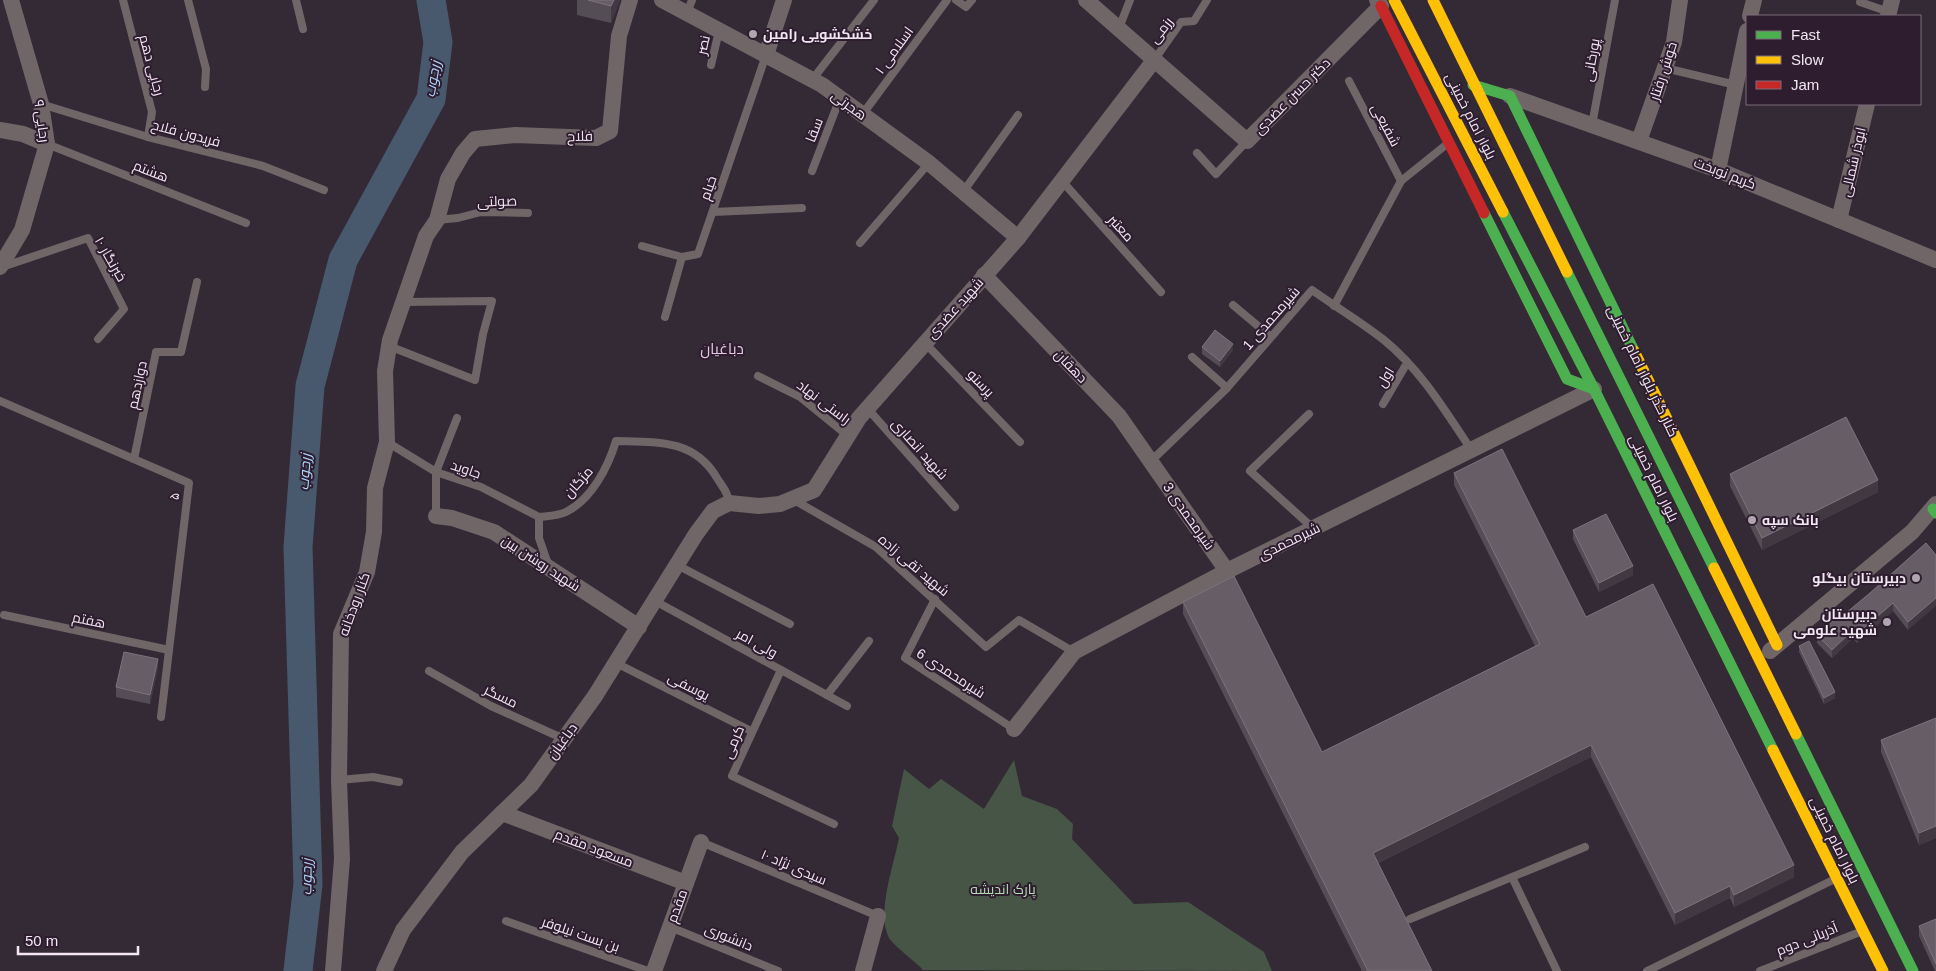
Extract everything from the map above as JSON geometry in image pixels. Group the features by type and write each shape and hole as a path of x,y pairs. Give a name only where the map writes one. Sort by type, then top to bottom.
{"main road":[{"name":"بلوار امام خمینی","path":"1433,0 1473,85 1913,971"},
{"name":"بلوار امام خمینی","path":"1382,1 1594,388 1883,971"},
{"path":"1382,1 1448,143 1567,379 1594,388"},
{"path":"1473,85 1510,96"},
{"name":"کنار گذر بلوار امام خمینی","path":"1510,96 1777,645"}],"street":[{"name":"رجایی ۹","path":"0,268 22,230 47,144 41,104 11,0"},
{"name":"فلاح","path":"475,138 514,135 596,138 610,131 619,36 630,0"},
{"name":"هجرتی","path":"662,0 689,7 719,30 812,80 840,98 929,163 1018,238"},
{"path":"766,55 784,0"},
{"name":"دکتر حسن عضدی","path":"1086,0 1247,141 1382,1"},
{"name":"خوش رفتار","path":"1639,141 1674,42 1680,0"},
{"path":"1750,15 1754,0"},
{"path":"1718,170 1746,36"},
{"name":"شهید عضدی","path":"729,503 759,506 780,504 814,490 867,408 1018,238 1155,59"},
{"name":"کریم نوبخت","path":"1510,96 1718,170 1936,260"},
{"name":"ابوذر شمالی","path":"1839,220 1867,105"},
{"path":"0,130 23,134 47,144"},
{"name":"کنار رودخانه","path":"333,971 342,859 339,780 341,634 367,572 374,532 376,488 387,442 385,371 389,346 402,302 426,236 437,220 448,180 463,153 475,138"},
{"name":"دهقان","path":"984,275 1119,416 1151,462"},
{"name":"شیرمحمدی","path":"1014,729 1074,652 1228,571 1472,451 1594,388"},
{"name":"شیرمحمدی 3","path":"1151,462 1228,571"},
{"name":"دباغیان","path":"384,971 409,922 462,852 531,785 616,663 696,534 714,511 729,503"},
{"path":"1758,660 1912,532 1935,509"},
{"name":"شهید روشن بین","path":"436,516 452,518 494,532 638,627"},
{"name":"مسعود مقدم","path":"502,813 686,883"},
{"name":"مقدم","path":"654,971 701,842"},
{"path":"863,971 878,916"}],"lane":[{"name":"رجایی دهم","path":"123,0 152,112 148,137"},
{"path":"188,0 206,69 205,87"},
{"path":"296,0 303,29"},
{"path":"812,80 874,0"},
{"name":"اسلامی ۱","path":"862,115 946,0"},
{"path":"956,0 966,7 972,0"},
{"path":"1120,28 1130,0"},
{"name":"رزمی","path":"1155,59 1181,22 1194,21 1207,0"},
{"name":"پورخانی","path":"1592,125 1615,0"},
{"path":"1860,2 1890,9"},
{"name":"نصر","path":"712,65 719,30"},
{"name":"خیام","path":"682,257 698,254 766,55"},
{"path":"1665,68 1736,85"},
{"name":"شفیعی","path":"1349,81 1401,181"},
{"name":"سقا","path":"812,171 840,98"},
{"name":"فریدون فلاح","path":"41,104 148,137 262,166 324,190"},
{"path":"963,192 1018,115"},
{"path":"1197,153 1216,174 1247,141"},
{"path":"1334,306 1401,181 1448,143"},
{"name":"هشتم","path":"47,144 246,223"},
{"path":"860,242 929,163"},
{"name":"معتبر","path":"1062,180 1162,292"},
{"path":"713,212 802,208"},
{"name":"صولتی","path":"437,220 458,218 482,212 528,213"},
{"name":"خبرنگار ۱۰","path":"0,268 88,238 124,309 98,339"},
{"path":"642,246 682,257 665,317"},
{"name":"دوازدهم","path":"134,459 156,352 181,352 197,282"},
{"name":"شیرمحمدی 1","path":"1151,462 1227,388 1312,290 1384,341 1408,364 1426,384 1472,451"},
{"path":"389,346 475,380 483,334 492,301 402,302"},
{"path":"1232,306 1271,337"},
{"name":"پرستو","path":"924,342 1020,442"},
{"path":"1192,357 1227,388"},
{"name":"اول","path":"1383,404 1408,364"},
{"name":"راستی نهاد","path":"758,376 800,397 848,436"},
{"name":"۵","path":"0,401 188,483 161,717"},
{"name":"شهید انصاری","path":"867,408 955,507"},
{"path":"1309,414 1250,471 1314,529"},
{"path":"436,516 436,472 457,418"},
{"name":"مژگان","path":"539,517 564,513 575,506 603,474 616,441 662,443 692,450 712,468 729,497 729,503"},
{"name":"جاوید","path":"387,442 436,472 481,487 539,517"},
{"name":"شهید تقی زاده","path":"792,499 876,547 986,647 1019,620 1074,652"},
{"path":"539,517 539,538 549,568"},
{"path":"678,564 790,624"},
{"name":"شیرمحمدی 6","path":"935,599 905,658 1014,729"},
{"name":"ولی امر","path":"655,601 847,706"},
{"name":"هفتم","path":"4,614 169,650"},
{"path":"827,695 869,641"},
{"name":"یوسفی","path":"616,663 751,731"},
{"name":"کرمی","path":"781,670 751,731 732,776 834,824"},
{"name":"مسگر","path":"429,671 491,706 564,739"},
{"path":"339,780 373,777 399,782"},
{"name":"سیدی نژاد ۱۰","path":"701,842 878,916"},
{"path":"1410,919 1586,847"},
{"path":"1512,878 1557,971"},
{"path":"1647,971 1837,878"},
{"name":"بن بست نیلوفر","path":"506,921 648,971"},
{"name":"دانشوری","path":"670,927 778,971"},
{"name":"آذربانی دوم","path":"1760,971 1863,931"}],"green space":[{"name":"پارک اندیشه","path":"1014,760 1022,796 1057,809 1073,824 1072,839 1134,904 1188,902 1264,952 1272,971 923,970 891,941 885,928 884,916 887,889 899,838 892,826 904,769 929,789 941,779 984,809"}],"building":[{"path":"588,0 614,0 611,6"},
{"path":"1215,330 1233,344 1220,361 1202,347"},
{"path":"1846,417 1878,480 1762,538 1730,474"},
{"path":"1502,449 1586,617 1653,584 1794,865 1734,895 1730,886 1675,913 1591,745 1373,853 1432,971 1368,971 1183,602 1234,576 1322,752 1540,644 1454,473"},
{"path":"1606,514 1633,566 1599,583 1573,530"},
{"path":"1926,543 1936,555 1936,598 1908,622 1893,603 1857,634 1853,630 1832,650 1817,635 1838,616 1840,618 1870,593"},
{"path":"1809,641 1835,692 1824,698 1799,646"},
{"path":"124,652 158,659 150,695 116,687"},
{"path":"1936,718 1936,826 1919,833 1881,740"},
{"path":"1936,919 1936,964 1919,926"}],"waterway":[{"name":"زرجوب","path":"298,971 308,884 298,547 310,386 343,260 431,99 438,42 431,0"}],"traffic: fast":[{"path":"1473,85 1510,96 1634,351"},
{"path":"1503,212 1594,389 1773,750"},
{"path":"1484,213 1567,379 1594,389"},
{"path":"1567,272 1714,568"},
{"path":"1933,509 1936,513"},
{"path":"1796,734 1913,971"}],"traffic: slow":[{"path":"1394,0 1503,212"},
{"path":"1433,0 1567,272"},
{"path":"1634,351 1777,645"},
{"path":"1714,568 1796,734"},
{"path":"1773,750 1883,971"}],"traffic: jam":[{"path":"1381,6 1484,213"}],"place":[{"name":"خشکشویی رامین","path":"753,34"},
{"name":"بانک سپه","path":"1752,520"},
{"name":"دبیرستان بیگلو","path":"1916,578"},
{"name":"دبیرستان شهید علومی","path":"1887,622"}],"district":[{"name":"دباغیان","path":"722,348"}]}
